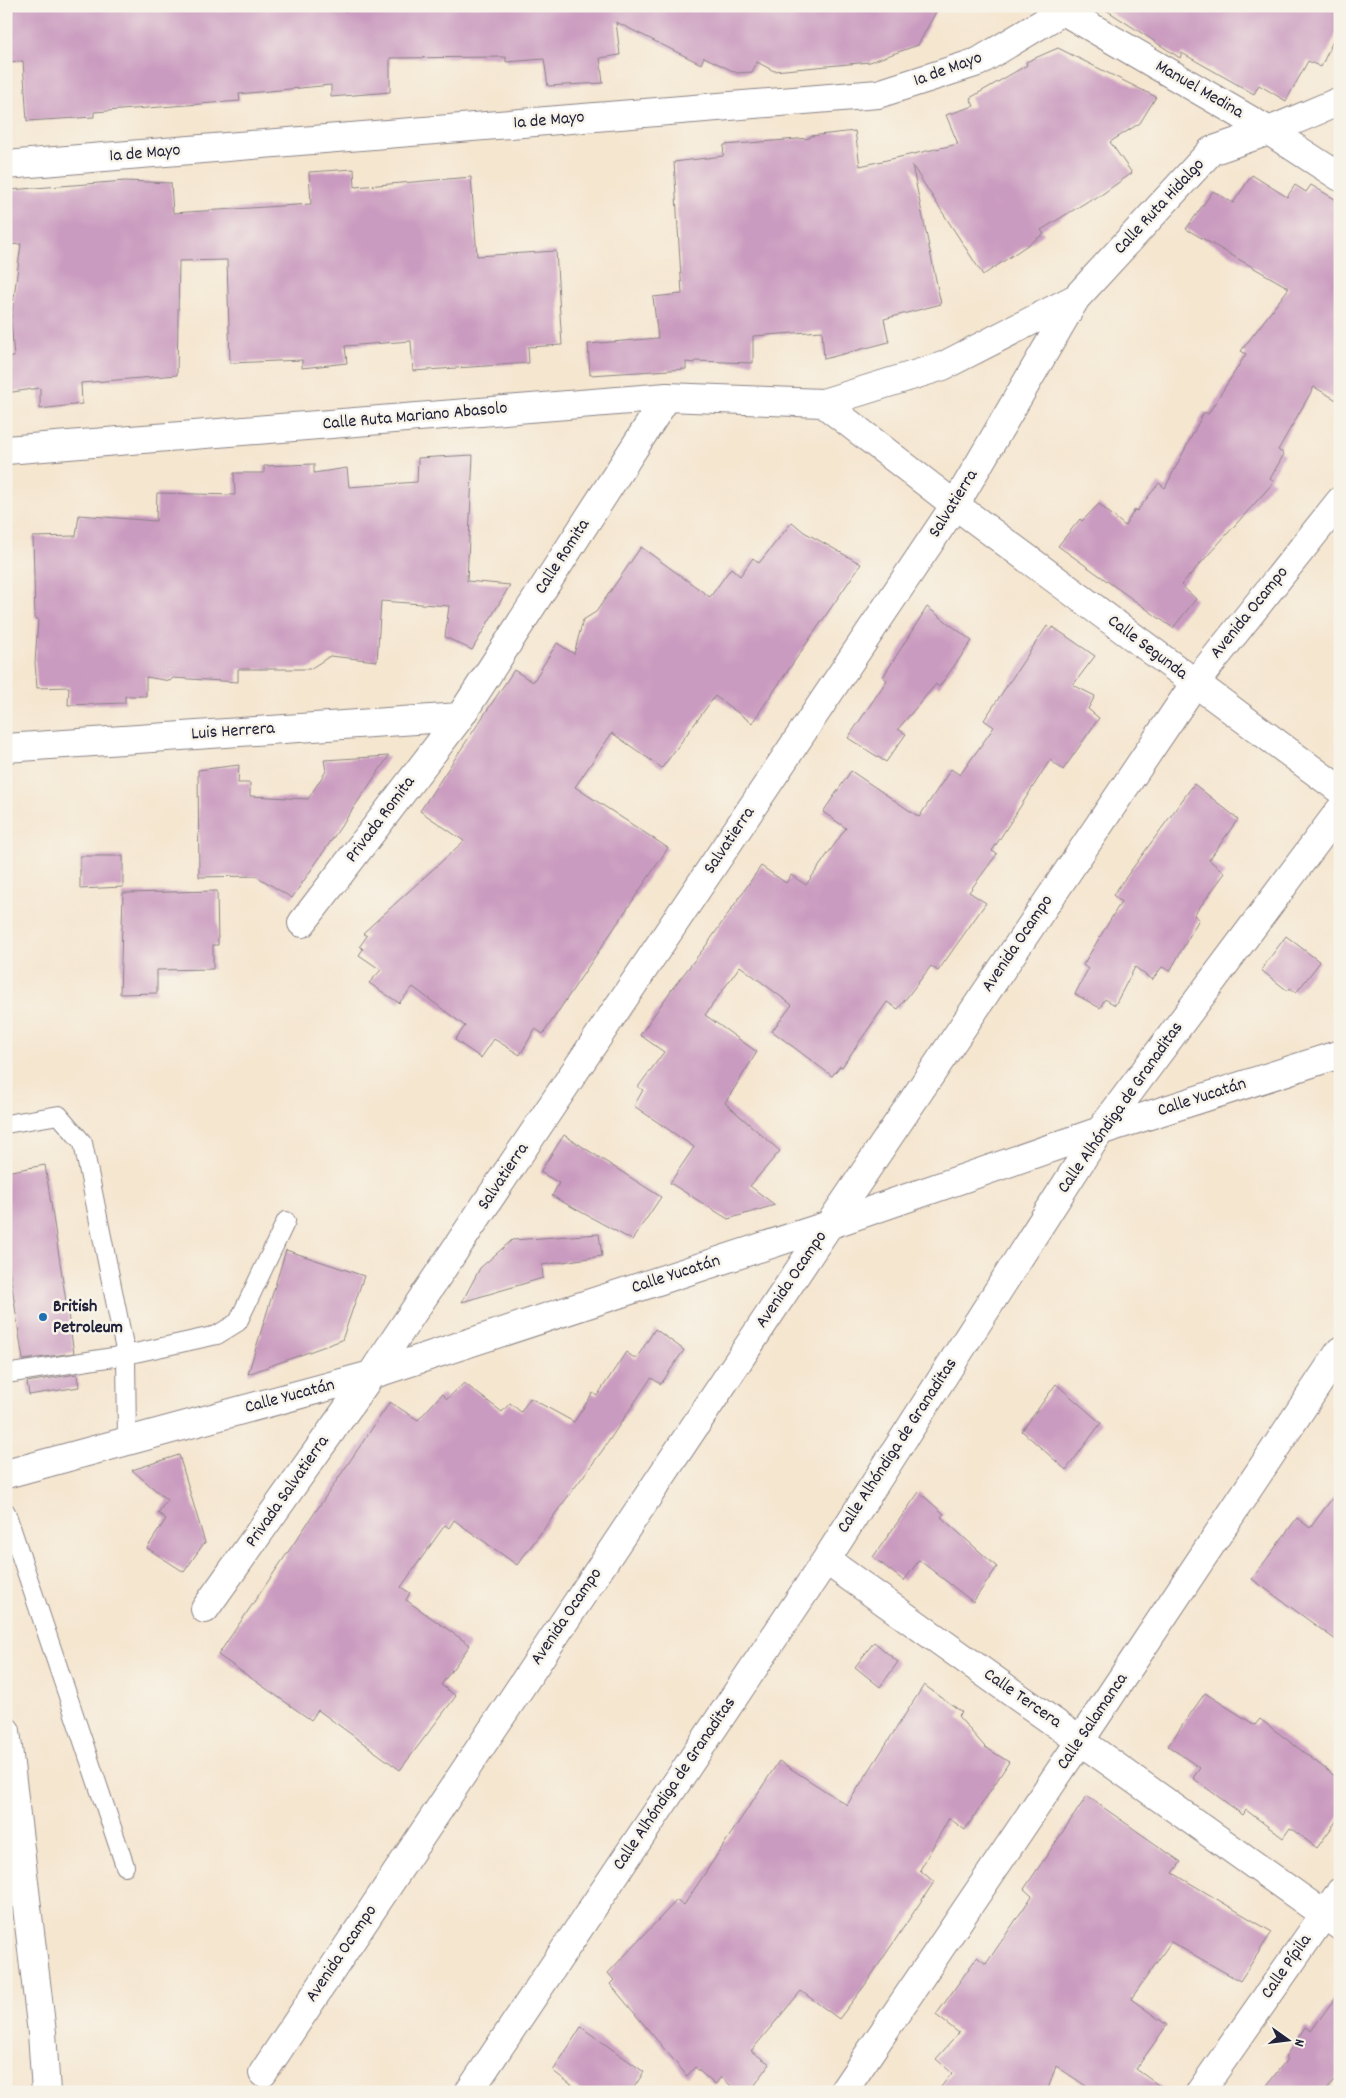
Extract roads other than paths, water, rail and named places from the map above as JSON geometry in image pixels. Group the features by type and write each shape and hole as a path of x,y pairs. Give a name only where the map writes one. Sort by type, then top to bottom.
{"street":[{"name":"Manuel Medina","path":"1064,8 1270,131 1340,177"},
{"name":"1a de Mayo","path":"6,165 878,94 978,62 1064,8"},
{"name":"Calle Ruta Hidalgo","path":"1076,298 1211,151 1270,131 1340,101"},
{"name":"Calle Ruta Mariano Abasolo","path":"6,450 667,397 823,403 943,366 1076,298"},
{"name":"Salvatierra","path":"371,1376 955,505 1076,298"},
{"name":"Calle Romita","path":"460,717 667,397"},
{"path":"823,403 955,505"},
{"name":"Avenida Ocampo","path":"263,2073 829,1225 1195,683 1340,501"},
{"name":"Calle Segunda","path":"955,505 1340,790"},
{"name":"Luis Herrera","path":"6,748 460,717"},
{"name":"Privada Romita","path":"302,923 460,717"},
{"name":"Calle Alhóndiga de Granaditas","path":"469,2092 826,1560 1100,1131 1340,810"},
{"name":"Calle Yucatán","path":"6,1474 371,1376 829,1225 1100,1131 1340,1054"},
{"name":"Calle Salamanca","path":"843,2092 1340,1351"},
{"name":"Privada Salvatierra","path":"205,1608 371,1376"},
{"name":"Calle Tercera","path":"826,1560 1332,1921"},
{"path":"6,1731 42,2033 46,2092"},
{"name":"Calle Pípila","path":"1200,2092 1332,1921 1340,1892"}],"lane":[{"path":"6,1124 59,1115 83,1143 126,1355 127,1442"},
{"path":"6,1374 126,1355 217,1335 238,1322 286,1221"},
{"path":"6,1512 126,1866"}],"place":[{"name":"British Petroleum","path":"43,1317"}]}
